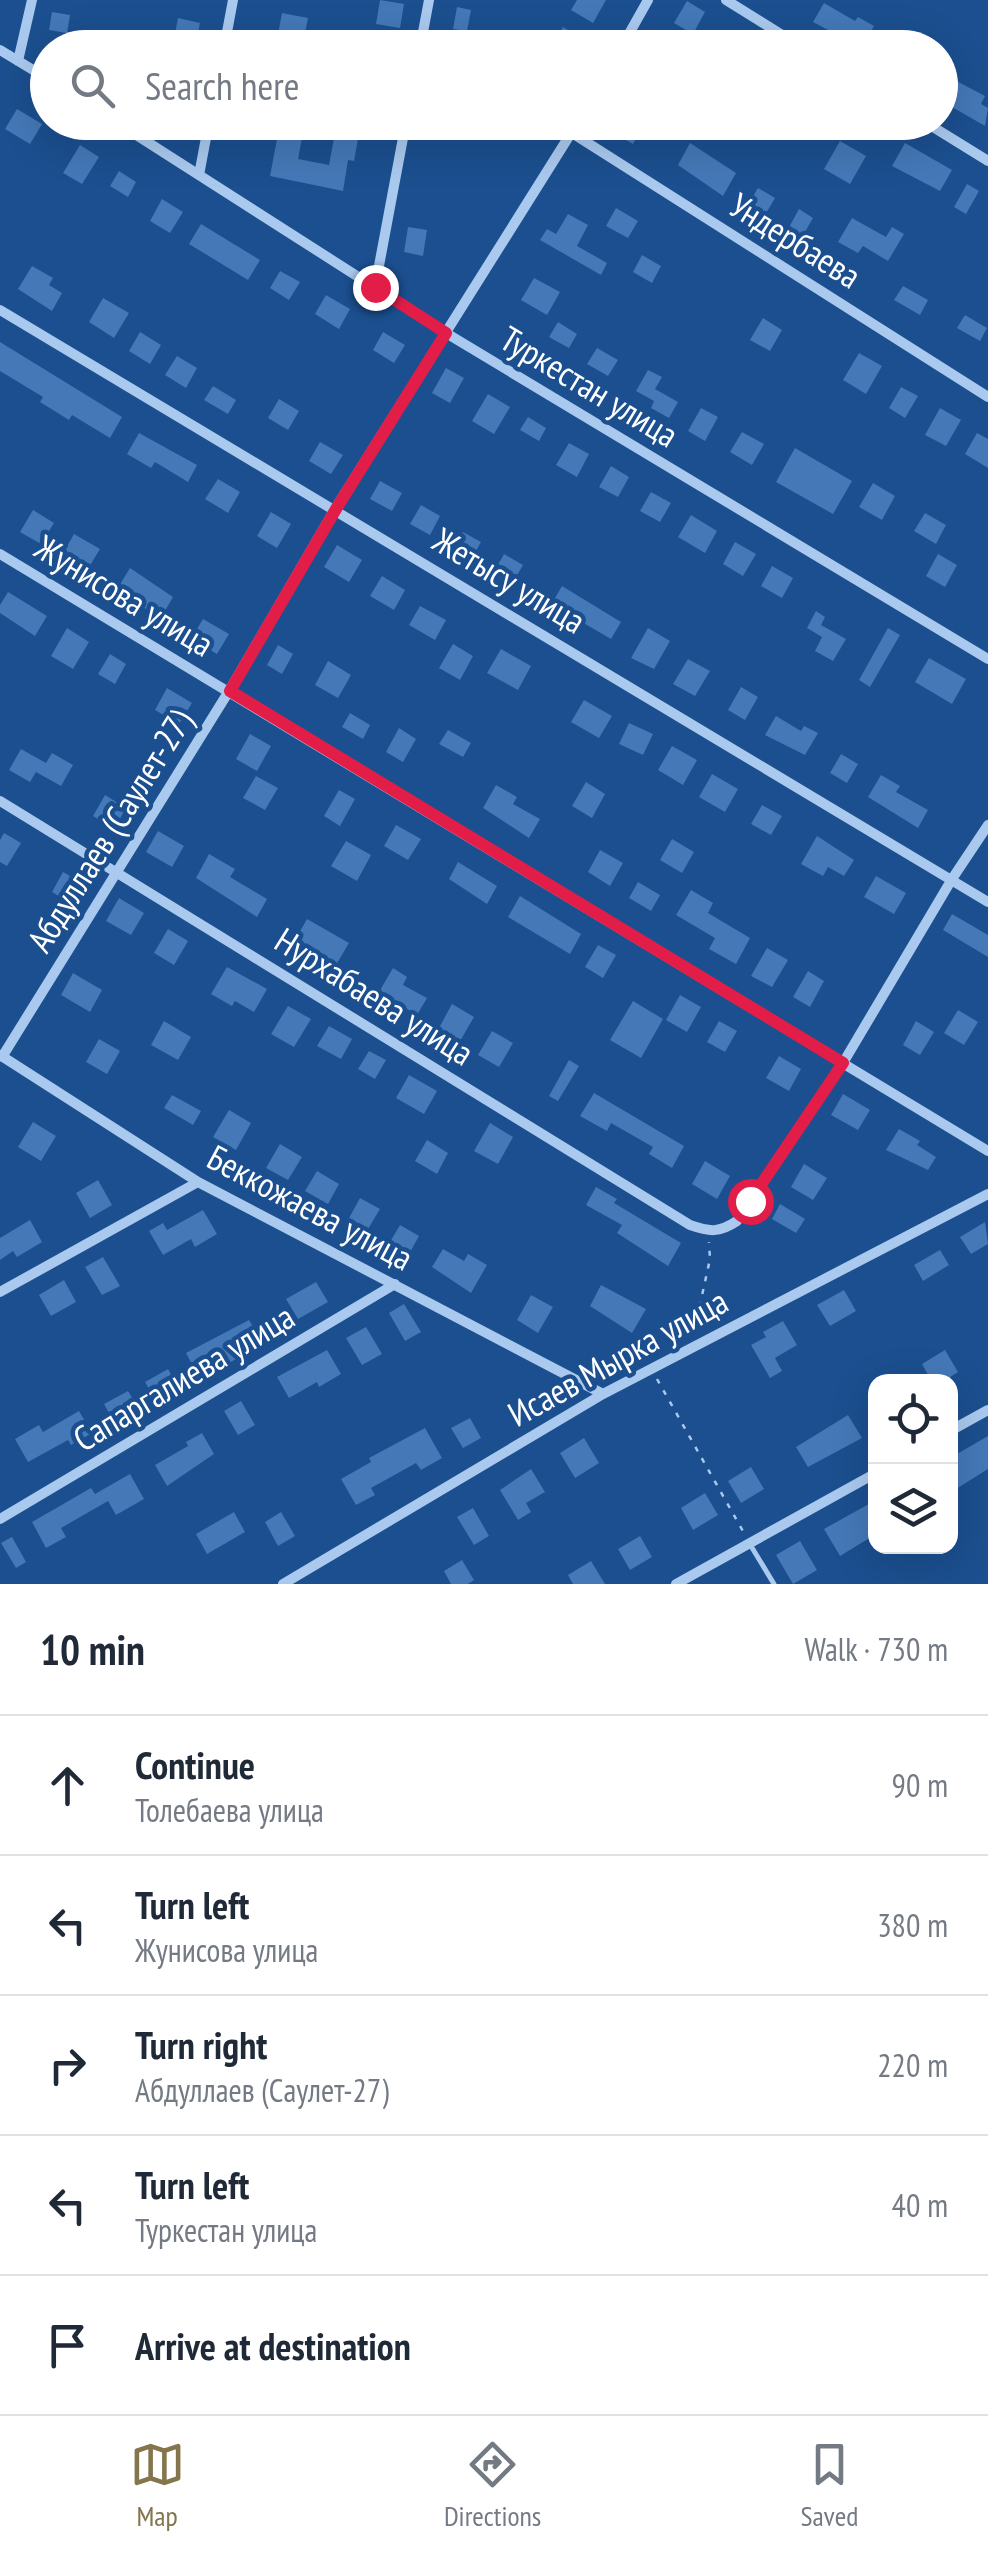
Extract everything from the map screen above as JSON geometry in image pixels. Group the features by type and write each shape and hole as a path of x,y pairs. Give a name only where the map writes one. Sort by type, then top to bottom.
{"street":[{"path":"18,61 32,0"},
{"path":"227,30 233,0"},
{"path":"423,30 429,0"},
{"path":"630,30 648,0"},
{"path":"726,0 774,30"},
{"path":"0,50 30,68"},
{"name":"Туркестан улица","path":"145,140 446,333 988,659"},
{"path":"199,174 206,140"},
{"path":"375,287 403,140"},
{"name":"Абдуллаев (Саулет-27)","path":"1,1056 567,140"},
{"name":"Ундербаева","path":"593,140 988,397"},
{"path":"953,140 988,162"},
{"name":"Жетысу улица","path":"0,310 988,902"},
{"name":"Жунисова улица","path":"0,554 988,1152"},
{"name":"Нурхабаева улица","path":"0,802 690,1225 708,1232"},
{"path":"708,1232 722,1231 736,1222 843,1063 988,825"},
{"name":"Беккожаева улица","path":"1,1056 198,1182 602,1394"},
{"path":"0,1292 198,1182"},
{"name":"Исаев Мырка улица","path":"282,1584 300,1579 602,1394 988,1194"},
{"name":"Сапаргалиева улица","path":"0,1519 396,1284"},
{"path":"958,1426 988,1410"},
{"path":"676,1584 868,1477"}],"lane":[{"path":"750,1543 774,1584"}],"path":[{"path":"690,1348 710,1259 708,1232"},
{"path":"652,1369 750,1543"}],"building":[{"path":"380,0 404,4 400,28 376,24"},
{"path":"577,0 606,0 593,23 571,10"},
{"path":"687,1 705,12 695,30 674,23"},
{"path":"824,3 855,21 858,17 874,26 872,30 828,30 813,22"},
{"path":"457,7 471,10 467,30 453,29"},
{"path":"52,12 70,15 68,30 49,30"},
{"path":"282,13 308,18 306,30 279,30"},
{"path":"178,18 200,23 199,30 176,30"},
{"path":"958,82 985,96 981,104 988,108 985,126 958,110"},
{"path":"17,109 30,117 32,140 30,144 5,129"},
{"path":"277,140 302,140 298,159 329,165 334,140 358,140 354,161 348,160 343,191 270,176"},
{"path":"840,141 866,156 850,184 824,169"},
{"path":"690,143 736,173 723,196 678,165"},
{"path":"905,143 952,170 940,191 892,166"},
{"path":"80,145 99,157 82,184 63,173"},
{"path":"119,171 136,182 128,197 110,186"},
{"path":"967,184 979,191 966,214 954,207"},
{"path":"758,188 775,198 762,220 745,210"},
{"path":"162,199 183,212 170,233 150,221"},
{"path":"616,208 638,221 628,238 606,226"},
{"path":"799,209 813,218 801,239 787,231"},
{"path":"568,214 588,225 577,246 607,263 601,275 540,240 547,229 556,234"},
{"path":"852,218 886,237 892,227 904,234 888,261 863,246 858,253 838,242"},
{"path":"201,224 260,260 248,280 189,244"},
{"path":"408,227 427,230 423,256 404,252"},
{"path":"642,255 661,266 652,283 633,272"},
{"path":"32,266 53,278 49,285 62,293 52,311 18,289"},
{"path":"280,271 300,282 289,300 270,288"},
{"path":"534,278 560,292 547,315 521,300"},
{"path":"903,286 928,300 920,315 894,300"},
{"path":"326,295 350,309 339,329 315,314"},
{"path":"103,298 129,313 114,338 89,322"},
{"path":"965,315 987,328 980,341 957,328"},
{"path":"763,318 782,330 770,351 750,340"},
{"path":"558,322 577,334 569,348 549,337"},
{"path":"140,332 161,345 150,364 129,351"},
{"path":"383,332 405,345 394,363 373,350"},
{"path":"0,342 122,417 110,438 72,415 69,420 40,402 43,397 0,371"},
{"path":"597,348 618,360 608,376 587,364"},
{"path":"859,353 882,366 866,394 843,380"},
{"path":"177,356 197,368 186,388 165,375"},
{"path":"446,368 464,378 450,403 432,393"},
{"path":"648,370 662,377 655,389 678,402 669,418 651,408 654,401 636,391"},
{"path":"213,386 236,400 228,414 204,400"},
{"path":"901,387 918,396 905,418 889,408"},
{"path":"488,394 510,407 494,434 472,421"},
{"path":"279,399 299,411 288,430 268,418"},
{"path":"701,408 718,417 705,441 688,431"},
{"path":"940,408 961,420 946,446 925,435"},
{"path":"528,417 546,428 539,441 520,430"},
{"path":"742,432 764,444 752,465 730,452"},
{"path":"139,433 197,465 188,482 155,462 151,468 127,454"},
{"path":"977,433 988,439 988,468 965,454"},
{"path":"320,442 343,455 331,474 309,461"},
{"path":"569,443 589,454 577,477 556,465"},
{"path":"795,448 852,481 833,514 776,482"},
{"path":"611,466 629,477 618,497 599,487"},
{"path":"218,479 240,492 228,513 205,499"},
{"path":"380,481 402,493 392,511 370,499"},
{"path":"873,483 895,496 882,520 859,507"},
{"path":"651,492 671,503 660,522 640,511"},
{"path":"421,505 440,516 430,535 410,524"},
{"path":"33,510 54,523 41,544 20,532"},
{"path":"271,512 291,524 277,548 257,536"},
{"path":"925,513 946,525 936,544 914,531"},
{"path":"691,515 717,531 705,553 678,537"},
{"path":"463,532 481,542 471,560 452,550"},
{"path":"74,534 100,549 86,572 61,557"},
{"path":"735,542 756,554 743,576 723,564"},
{"path":"337,545 362,560 349,582 324,567"},
{"path":"504,554 523,565 512,584 493,574"},
{"path":"938,554 957,565 945,587 926,576"},
{"path":"772,566 793,578 782,598 761,586"},
{"path":"130,568 173,597 161,618 116,591"},
{"path":"382,576 405,590 394,610 370,596"},
{"path":"562,586 621,622 611,639 575,618 572,624 548,610"},
{"path":"8,592 47,616 35,636 0,613"},
{"path":"420,606 446,620 435,640 409,625"},
{"path":"816,611 825,617 821,625 846,639 833,661 815,651 822,637 807,628"},
{"path":"203,619 229,634 217,654 191,639"},
{"path":"67,628 89,642 73,669 51,656"},
{"path":"648,628 670,641 654,669 631,658"},
{"path":"888,628 900,635 870,687 859,680"},
{"path":"453,644 473,656 460,680 439,668"},
{"path":"278,645 293,654 282,674 267,665"},
{"path":"501,649 531,666 518,690 487,673"},
{"path":"110,654 126,664 115,684 98,674"},
{"path":"929,658 966,679 952,704 915,682"},
{"path":"688,659 710,671 695,696 673,684"},
{"path":"328,661 351,675 338,698 315,685"},
{"path":"741,687 758,697 745,720 728,710"},
{"path":"167,688 192,703 179,724 155,710"},
{"path":"584,700 612,716 599,738 571,722"},
{"path":"350,713 370,725 363,739 342,727"},
{"path":"776,716 801,731 804,726 818,733 805,755 765,735"},
{"path":"629,723 653,734 643,755 619,744"},
{"path":"399,728 416,739 403,762 386,752"},
{"path":"448,730 471,743 463,757 439,744"},
{"path":"250,734 271,746 257,771 236,759"},
{"path":"672,746 697,760 683,785 658,770"},
{"path":"21,749 46,763 52,753 73,765 61,786 36,772 30,782 9,770"},
{"path":"841,754 858,764 847,783 830,773"},
{"path":"712,774 738,789 725,812 699,797"},
{"path":"881,775 900,786 896,792 928,810 918,828 868,797"},
{"path":"256,776 278,788 265,810 243,798"},
{"path":"586,782 605,794 592,818 572,806"},
{"path":"496,785 517,797 513,804 540,819 529,838 483,808"},
{"path":"339,790 355,799 340,826 324,816"},
{"path":"105,795 126,808 114,829 93,816"},
{"path":"762,805 782,816 771,835 751,824"},
{"path":"396,825 421,839 408,860 384,846"},
{"path":"158,831 184,846 172,867 146,852"},
{"path":"4,833 21,843 7,866 0,862 0,840"},
{"path":"817,836 854,860 844,876 828,867 823,876 801,864"},
{"path":"672,839 694,852 682,873 660,860"},
{"path":"346,841 371,855 357,881 331,866"},
{"path":"600,850 623,863 610,886 588,872"},
{"path":"209,854 235,869 230,877 267,899 257,917 196,878"},
{"path":"458,862 497,886 487,904 449,879"},
{"path":"63,872 82,883 70,903 52,892"},
{"path":"876,876 906,893 894,914 864,897"},
{"path":"638,882 660,895 651,911 629,898"},
{"path":"691,890 713,903 708,913 750,938 736,964 709,949 715,938 676,915"},
{"path":"520,896 581,934 570,954 508,917"},
{"path":"119,898 144,913 131,935 106,921"},
{"path":"952,914 988,935 988,957 943,930"},
{"path":"307,919 349,943 336,965 295,940"},
{"path":"168,929 188,941 174,965 154,953"},
{"path":"598,945 616,955 603,978 585,967"},
{"path":"767,948 788,960 772,987 751,976"},
{"path":"227,967 267,989 254,1012 211,994"},
{"path":"393,968 407,977 403,985 427,998 417,1015 379,992"},
{"path":"808,971 824,981 810,1007 793,997"},
{"path":"73,973 102,990 90,1012 61,995"},
{"path":"680,995 701,1007 687,1032 666,1020"},
{"path":"633,1001 663,1019 641,1058 610,1040"},
{"path":"452,1004 474,1017 460,1041 439,1028"},
{"path":"288,1006 311,1019 294,1047 271,1034"},
{"path":"958,1010 978,1022 964,1045 944,1033"},
{"path":"164,1021 191,1037 178,1060 151,1045"},
{"path":"719,1021 737,1031 725,1052 707,1042"},
{"path":"916,1021 934,1032 920,1055 903,1045"},
{"path":"329,1026 352,1039 341,1059 317,1046"},
{"path":"492,1031 513,1043 499,1067 478,1055"},
{"path":"99,1039 120,1051 107,1074 86,1062"},
{"path":"369,1051 386,1060 375,1079 358,1069"},
{"path":"779,1056 801,1069 789,1091 766,1078"},
{"path":"569,1060 579,1066 558,1101 549,1096"},
{"path":"409,1075 437,1091 424,1114 396,1098"},
{"path":"594,1093 684,1146 672,1168 649,1154 653,1147 611,1123 607,1131 580,1116"},
{"path":"843,1094 870,1110 858,1130 831,1115"},
{"path":"172,1095 201,1111 193,1125 164,1108"},
{"path":"229,1110 251,1123 236,1150 213,1137"},
{"path":"33,1122 56,1136 41,1161 18,1147"},
{"path":"490,1123 513,1137 498,1164 474,1151"},
{"path":"899,1129 920,1141 917,1145 936,1157 928,1170 886,1150"},
{"path":"427,1140 448,1153 437,1174 415,1161"},
{"path":"280,1144 302,1157 288,1180 266,1168"},
{"path":"705,1161 730,1176 717,1199 692,1184"},
{"path":"804,1164 827,1178 813,1200 791,1187"},
{"path":"317,1171 339,1184 328,1204 305,1191"},
{"path":"98,1180 112,1205 90,1218 76,1193"},
{"path":"596,1187 617,1199 614,1203 681,1243 668,1266 617,1233 622,1225 586,1205"},
{"path":"360,1198 380,1209 368,1229 349,1218"},
{"path":"780,1204 805,1219 796,1233 772,1219"},
{"path":"203,1210 217,1234 195,1247 191,1239 163,1255 149,1231 163,1223 167,1230"},
{"path":"30,1220 42,1242 17,1257 13,1251 0,1260 0,1238"},
{"path":"985,1222 988,1244 971,1254 960,1237"},
{"path":"400,1225 419,1236 409,1254 390,1242"},
{"path":"443,1249 464,1261 468,1254 487,1265 471,1293 432,1267"},
{"path":"940,1250 949,1265 923,1281 914,1265"},
{"path":"103,1257 120,1286 102,1295 85,1267"},
{"path":"64,1280 76,1302 51,1316 39,1295"},
{"path":"316,1282 328,1302 298,1319 286,1299"},
{"path":"601,1285 646,1309 632,1333 590,1306"},
{"path":"844,1290 856,1311 830,1326 817,1305"},
{"path":"531,1295 553,1307 538,1333 517,1320"},
{"path":"404,1304 421,1332 405,1341 389,1313"},
{"path":"249,1320 263,1344 200,1379 186,1353"},
{"path":"783,1321 797,1345 775,1358 782,1371 770,1378 751,1345 766,1337 763,1332"},
{"path":"366,1327 382,1354 362,1365 346,1338"},
{"path":"327,1350 341,1374 289,1398 277,1377"},
{"path":"945,1350 958,1372 928,1374 922,1364"},
{"path":"168,1369 180,1390 157,1403 145,1382"},
{"path":"128,1391 142,1414 117,1428 104,1404"},
{"path":"241,1401 255,1425 238,1435 224,1411"},
{"path":"79,1411 92,1433 71,1445 68,1440 28,1462 15,1439 39,1425 43,1432"},
{"path":"848,1415 862,1438 808,1467 796,1447"},
{"path":"470,1418 481,1438 463,1448 451,1428"},
{"path":"425,1428 442,1458 421,1470 416,1463 371,1488 375,1495 356,1505 341,1479 371,1462 369,1458"},
{"path":"202,1433 214,1454 167,1486 155,1465"},
{"path":"988,1436 988,1469 958,1488 958,1453"},
{"path":"584,1438 599,1463 575,1478 560,1453"},
{"path":"751,1467 764,1489 741,1503 728,1481"},
{"path":"531,1469 545,1492 526,1503 531,1512 518,1520 500,1490"},
{"path":"130,1474 144,1499 116,1515 108,1501 61,1528 66,1537 46,1548 32,1522 91,1488 95,1494"},
{"path":"705,1493 718,1515 693,1530 681,1508"},
{"path":"868,1504 868,1539 840,1556 824,1529"},
{"path":"473,1508 489,1536 474,1545 457,1517"},
{"path":"234,1512 245,1532 207,1554 196,1534"},
{"path":"281,1512 295,1536 278,1546 265,1522"},
{"path":"640,1536 652,1557 630,1570 618,1549"},
{"path":"12,1537 26,1562 16,1568 1,1543"},
{"path":"800,1541 817,1570 793,1584 776,1555"},
{"path":"462,1560 474,1580 451,1584 444,1571"},
{"path":"591,1561 605,1584 573,1584 568,1575"}],"route":[{"path":"375,287 446,333 336,509 230,691 843,1063 750,1201"}]}
